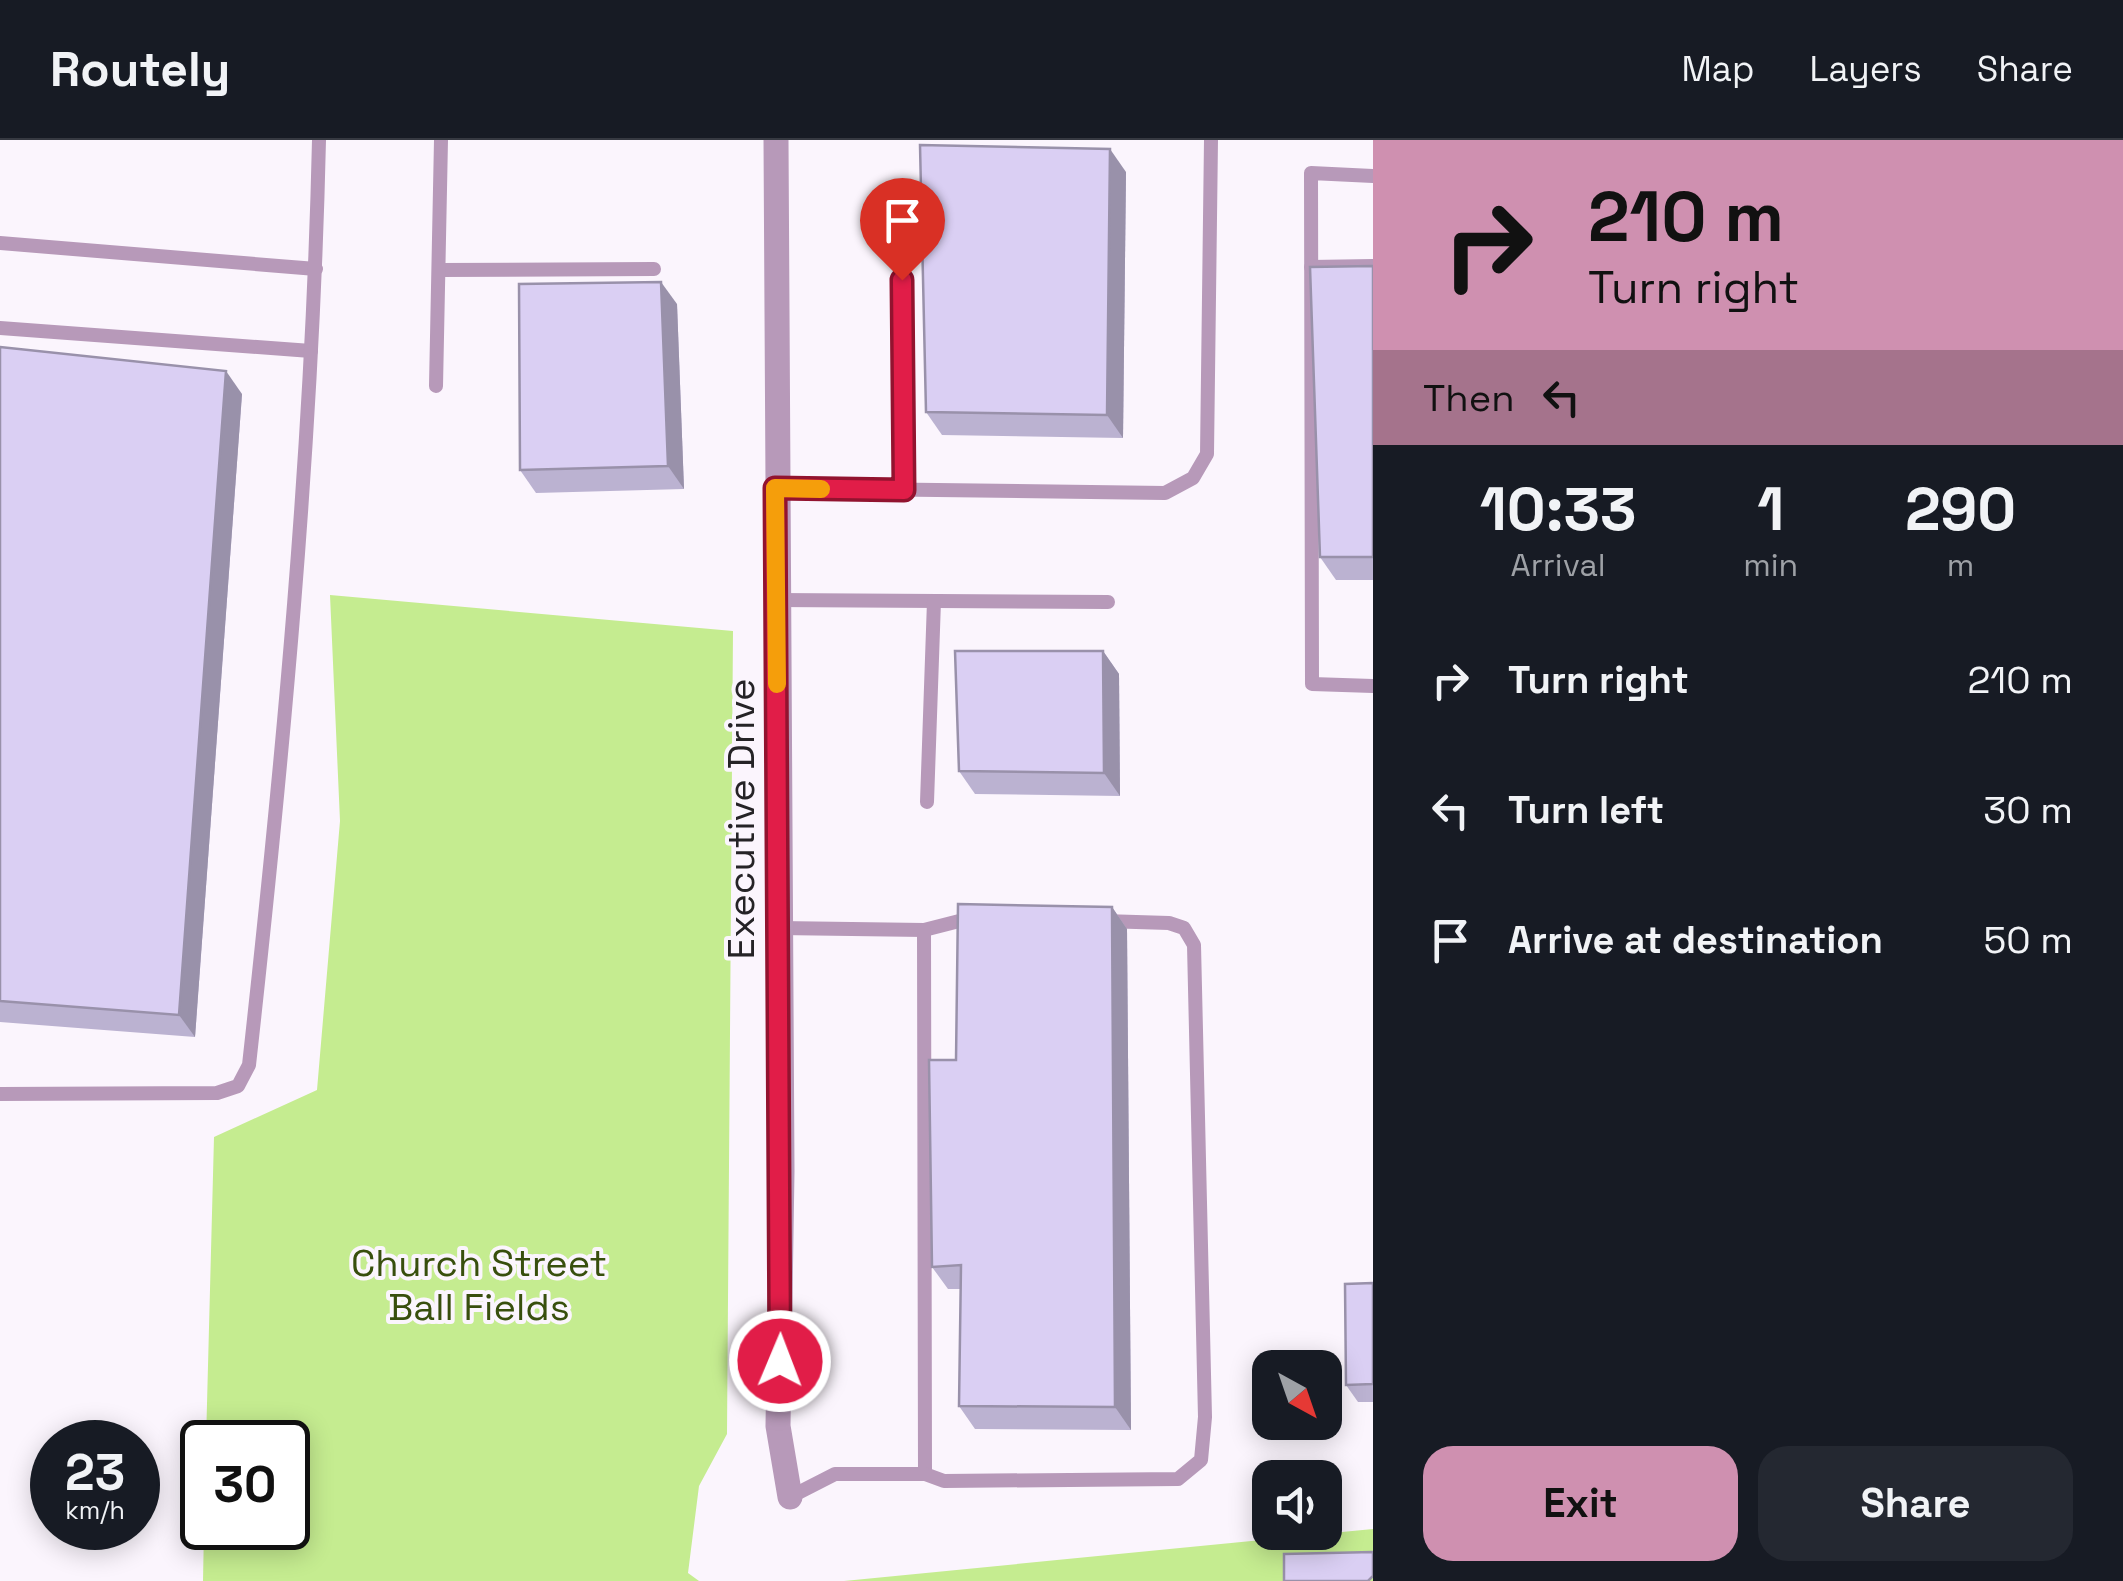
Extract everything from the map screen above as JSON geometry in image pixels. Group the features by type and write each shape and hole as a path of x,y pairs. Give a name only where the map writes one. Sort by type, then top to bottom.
{"street":[{"name":"Executive Drive","path":"776,140 775,488 782,1171 778,1426 790,1496"}],"lane":[{"path":"0,1094 217,1094 238,1086 249,1065 275,848 311,351 319,140"},
{"path":"436,386 441,140"},
{"path":"775,488 1165,492 1193,478 1208,454 1211,140"},
{"path":"1373,176 1311,173 1312,684 1373,686"},
{"path":"901,210 904,490"},
{"path":"0,243 316,269"},
{"path":"1311,267 1373,266"},
{"path":"439,270 654,268"},
{"path":"0,328 311,351"},
{"path":"776,600 1108,602"},
{"path":"928,802 934,602"},
{"path":"779,928 924,930 967,918 985,919"},
{"path":"790,1496 834,1474 924,1474 944,1481 1178,1478 1202,1460 1205,1417 1194,945 1184,928 1169,922 1077,920"},
{"path":"924,930 924,1474"}],"green space":[{"name":"Church Street Ball Fields","path":"330,595 733,631 727,1434 699,1486 688,1573 699,1581 203,1581 204,1550 310,1550 310,1420 207,1420 214,1137 317,1090 340,821"},
{"path":"1373,1529 1373,1581 844,1581 1252,1541 1252,1550 1342,1550 1342,1532"}],"building":[{"path":"920,145 1110,149 1107,415 926,412"},
{"path":"1373,266 1373,557 1320,557 1310,267"},
{"path":"661,282 668,466 520,470 519,284"},
{"path":"0,347 226,371 179,1015 0,1001"},
{"path":"955,651 1103,651 1104,773 959,771"},
{"path":"958,904 1112,907 1115,1407 959,1406 961,1265 932,1267 929,1060 956,1060"},
{"path":"1373,1283 1373,1384 1346,1385 1345,1284"},
{"path":"1373,1552 1373,1576 1368,1581 1284,1581 1284,1554"}],"slow traffic":[{"path":"777,684 775,488 821,489"}],"route":[{"path":"780,1361 782,1171 775,488 904,490 902,280"}]}
